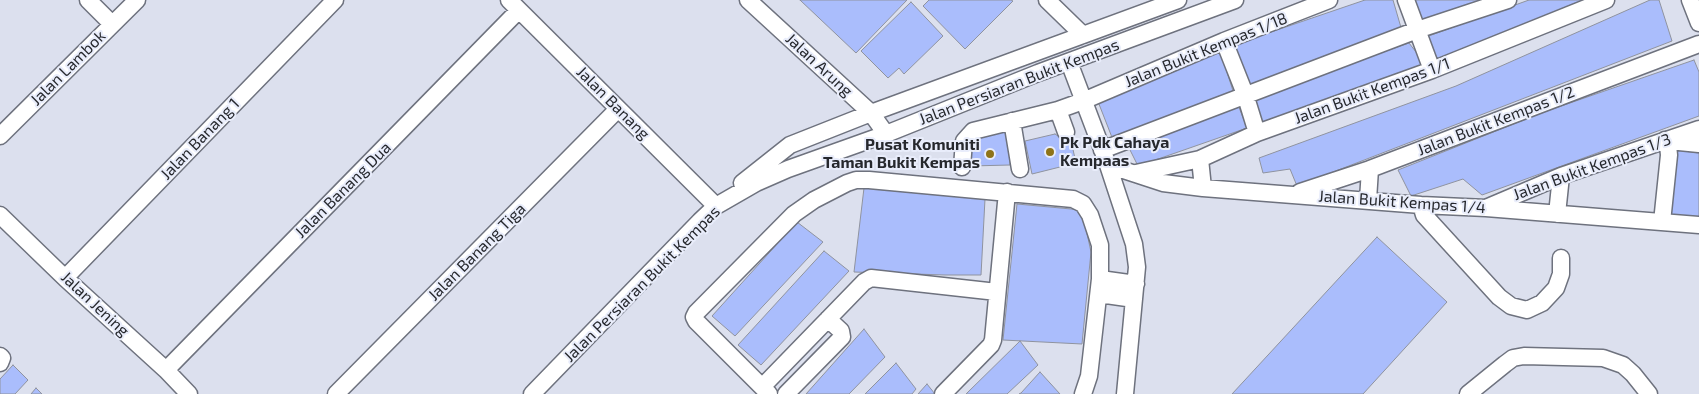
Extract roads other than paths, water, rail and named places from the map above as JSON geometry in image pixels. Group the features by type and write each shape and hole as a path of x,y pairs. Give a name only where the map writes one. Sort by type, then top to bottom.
{"street":[{"name":"Jalan Lambok","path":"2,131 136,0"},
{"name":"Jalan Banang 1","path":"65,278 335,0"},
{"name":"Jalan Arung","path":"748,0 871,113 886,134"},
{"path":"1047,0 1083,35"},
{"path":"716,206 790,145 871,113 1178,0"},
{"name":"Jalan Persiaran Bukit Kempas","path":"532,394 700,221 716,206 756,183 788,169 886,134 1069,62 1235,0"},
{"name":"Jalan Bukit Kempas 1/18","path":"962,167 964,141 973,131 1058,110 1083,101 1224,41 1329,0"},
{"path":"1406,0 1432,70"},
{"path":"1102,150 1417,30 1508,0"},
{"name":"Jalan Bukit Kempas 1/1","path":"1136,173 1200,159 1257,133 1432,70 1606,0"},
{"path":"1690,0 1699,23"},
{"path":"96,3 112,24"},
{"name":"Jalan Banang","path":"514,5 716,206"},
{"name":"Jalan Banang Dua","path":"166,370 514,5"},
{"path":"1224,41 1245,94 1257,133"},
{"name":"Jalan Bukit Kempas 1/2","path":"1292,195 1370,169 1699,44"},
{"path":"1069,62 1108,165 1134,244 1137,267 1125,394"},
{"name":"Jalan Banang Tiga","path":"336,394 618,109"},
{"path":"1058,110 1066,132"},
{"path":"1012,121 1020,169"},
{"name":"Jalan Bukit Kempas 1/3","path":"1486,208 1561,176 1699,129"},
{"path":"1665,140 1699,144"},
{"path":"1662,222 1669,155 1668,145 1665,140"},
{"path":"1200,159 1204,188"},
{"name":"Jalan Bukit Kempas 1/4","path":"1108,165 1163,183 1204,188 1368,200 1421,206 1486,208 1699,225"},
{"path":"1368,200 1370,169"},
{"path":"1556,214 1561,176"},
{"path":"997,292 871,278 864,282 828,319 765,390 694,317 696,312 794,214 814,200 856,180 1073,199 1083,204 1090,214 1100,245 1100,287 1089,376 1083,394"},
{"path":"943,394 991,345 993,340 1007,192"},
{"path":"1421,206 1424,215 1499,297 1511,306 1527,310 1542,303 1556,288 1561,274 1561,258"},
{"name":"Jalan Jening","path":"0,214 65,278 190,394"},
{"path":"1100,287 1135,291"},
{"path":"786,394 842,337 841,331 828,319"},
{"path":"0,356 2,358 0,363"},
{"path":"1468,394 1513,358 1524,356 1603,358 1623,365 1649,394"}],"place":[{"name":"Pk Pdk Cahaya Kempaas","path":"1050,152"},
{"name":"Pusat Komuniti Taman Bukit Kempas","path":"990,154"}]}
